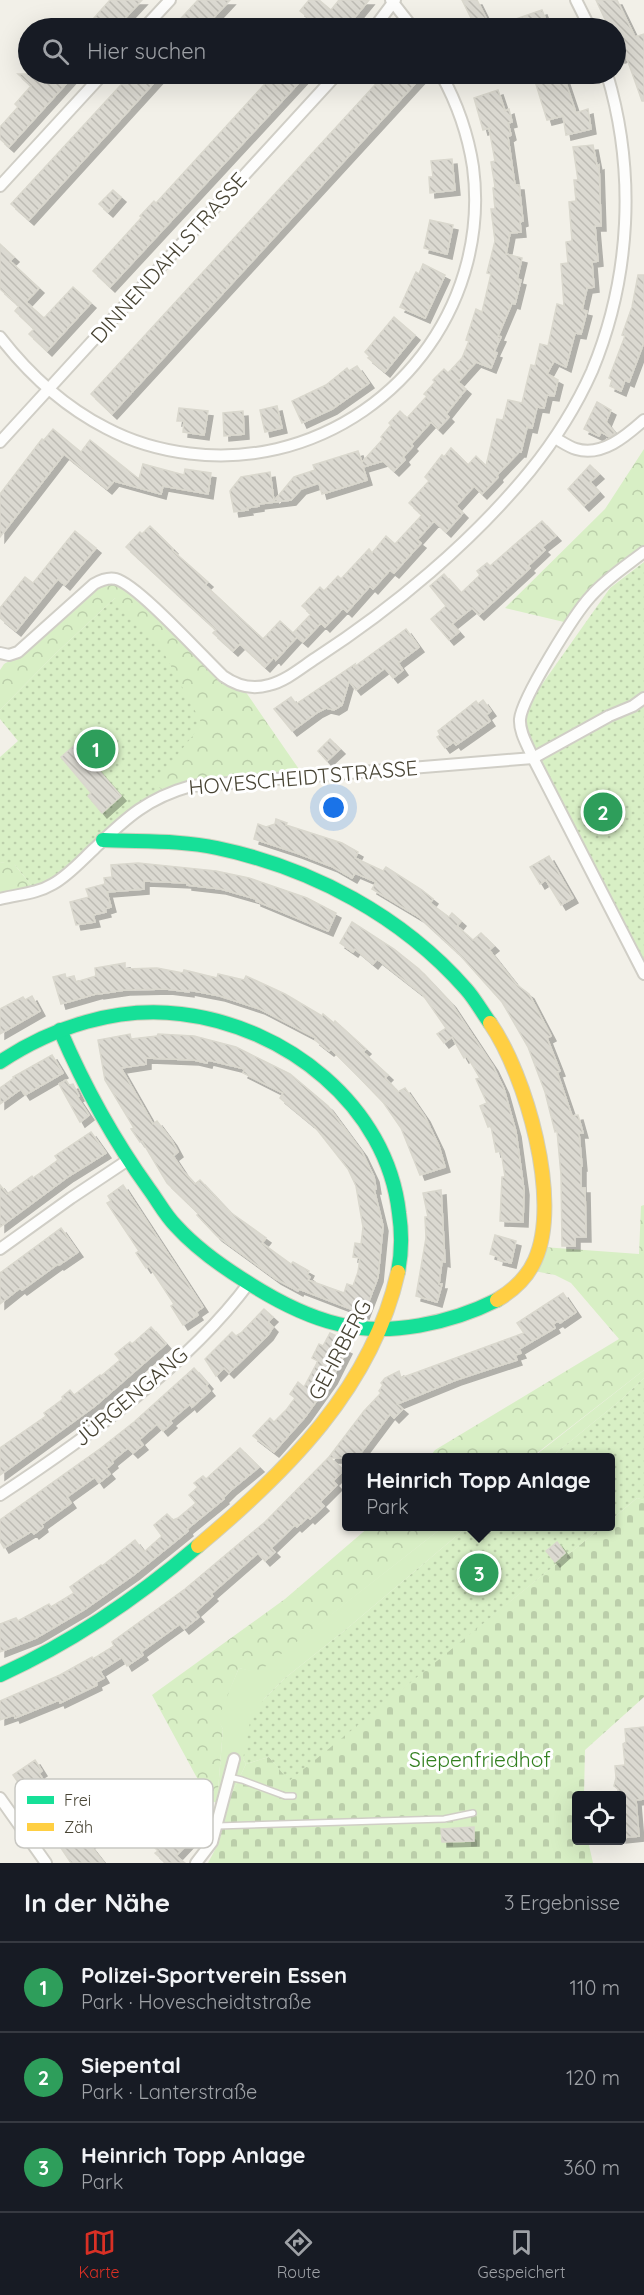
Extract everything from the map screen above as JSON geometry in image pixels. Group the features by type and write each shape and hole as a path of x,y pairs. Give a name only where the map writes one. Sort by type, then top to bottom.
{"street":[{"path":"153,18 170,0"},
{"path":"576,0 585,18"},
{"path":"381,18 393,1 406,18"},
{"path":"0,186 95,84"},
{"name":"DINNENDAHLSTRASSE","path":"0,442 328,84"},
{"path":"0,337 49,389 85,417 130,439 180,452 227,456 270,450 311,439 347,422 383,397 414,367 442,327 462,281 469,255 475,210 472,167 461,118 446,84"},
{"path":"0,652 9,655 18,652 94,584 101,579 115,578 136,591 223,676 232,682 249,687 272,685 337,644 396,600 452,552 514,490 555,438 580,397 602,343 612,313 624,242 627,203 620,126 610,84"},
{"path":"555,438 576,449 588,451 603,448 624,437 644,420"},
{"path":"644,552 605,583 581,608 529,694 520,720 533,758 644,974"},
{"path":"533,758 609,716 633,706 644,698"},
{"name":"HOVESCHEIDTSTRASSE","path":"0,899 36,893 55,884 141,807 166,793 191,786 533,758"},
{"path":"60,1030 70,1056 128,1160 175,1225 218,1263 288,1305 358,1329 413,1326 487,1305 503,1297 518,1286 536,1259 541,1246 543,1227 541,1169 536,1128 522,1082 505,1045 483,1008 452,972 414,936 364,904 284,867 214,848 173,842 103,840"},
{"name":"GEHRBERG","path":"0,1062 19,1048 60,1030 118,1015 183,1014 241,1028 273,1041 306,1062 337,1088 360,1114 379,1143 391,1170 400,1205 402,1237 398,1268 381,1328 347,1388 308,1443 285,1468 228,1521 150,1586 76,1638 0,1675"},
{"path":"0,1249 128,1160"},
{"name":"JÜRGENGANG","path":"0,1495 58,1457 144,1389 186,1353 231,1306 249,1283"},
{"path":"213,1839 234,1759"},
{"path":"0,1798 15,1819"},
{"path":"35,1848 46,1863"},
{"path":"196,1863 207,1848"}],"lane":[{"path":"229,1777 285,1796 293,1796"},
{"path":"217,1826 444,1819 473,1814"}],"green space":[{"path":"644,449 644,546 587,591 564,622 505,608 605,509"},
{"path":"644,562 644,973 523,730 524,714 533,697 610,588"},
{"path":"100,581 122,583 243,688 303,775 164,792 154,783 115,598 0,710 0,670 4,664 16,657"},
{"path":"115,598 165,655 202,724 155,783 164,792 57,879 35,890 15,865 0,862 0,757 18,741 0,719 0,710"},
{"path":"0,862 14,864 35,890 0,895"},
{"path":"644,1205 644,1370 537,1453 433,1453 619,1339 571,1283 555,1275 534,1271 543,1247 639,1254 641,1206"},
{"path":"644,1370 644,1378 622,1399 556,1453 538,1453"},
{"path":"644,1378 644,1500 637,1498 615,1517 615,1453 556,1453"},
{"name":"Siepenfriedhof","path":"637,1498 644,1500 644,1697 585,1750 584,1791 572,1791 572,1845 589,1845 593,1863 208,1863 219,1842 229,1799 246,1764 269,1757 289,1780 597,1531 615,1531 615,1517"},
{"path":"364,1531 438,1531 257,1673 239,1668 218,1719 223,1729 217,1803 213,1802 213,1779 198,1779 152,1695 285,1599"},
{"path":"438,1531 462,1531 285,1678 264,1699 243,1759 246,1764 229,1799 217,1803 223,1729 217,1719 239,1668 257,1672"},
{"path":"462,1531 597,1531 289,1781 269,1757 246,1764 243,1759 250,1722 264,1699 285,1678"}],"building":[{"path":"110,0 142,0 125,18 94,18"},
{"path":"198,0 230,0 213,18 181,18"},
{"path":"309,0 319,0 331,10 339,0 369,0 354,18 309,18 300,11"},
{"path":"462,0 477,0 486,18 471,18"},
{"path":"596,0 617,0 626,18 604,18"},
{"path":"542,10 545,18 519,18"},
{"path":"626,18 635,37 644,34 644,101 642,101 626,56"},
{"path":"29,84 66,84 9,147 0,139 0,127 18,107 15,104 31,86"},
{"path":"122,84 153,84 29,220 11,204"},
{"path":"265,84 298,84 110,287 93,271 142,217 140,216 154,201 156,203"},
{"path":"376,84 415,84 112,414 91,394"},
{"path":"536,84 566,84 576,113 588,109 591,129 566,135 563,116 547,120"},
{"path":"498,90 505,111 509,109 512,122 508,123 511,135 508,137 515,185 519,185 523,221 520,222 521,232 510,233 506,254 522,258 517,279 521,280 515,304 512,303 498,336 501,337 494,352 497,353 491,368 476,362 458,382 466,389 446,414 449,417 438,429 431,422 411,444 413,446 403,457 405,460 394,471 383,461 363,467 367,480 322,494 319,483 301,489 291,500 259,504 259,506 247,508 248,510 234,512 230,491 241,477 270,472 274,501 294,477 315,470 313,465 358,451 362,462 383,439 381,437 391,425 389,423 400,411 407,418 427,396 424,394 435,382 433,380 444,369 448,373 462,358 469,341 466,340 476,309 482,312 491,274 487,273 495,241 491,209 495,209 493,188 495,187 491,162 495,161 489,128 483,130 474,98"},
{"path":"593,145 597,166 599,165 601,226 595,226 598,261 592,262 594,287 587,288 582,310 587,311 581,334 575,333 566,367 554,361 547,374 558,380 554,396 547,395 544,408 537,407 532,428 527,427 521,452 497,475 498,477 482,494 474,486 456,506 463,513 446,532 434,521 417,540 421,543 394,573 390,570 373,589 370,586 347,612 343,608 325,627 321,623 303,642 297,637 276,660 274,657 265,667 240,644 233,651 213,633 216,630 126,547 140,532 142,534 150,526 172,550 208,582 205,585 263,639 280,621 293,633 311,614 302,606 320,587 324,591 338,576 341,579 369,549 372,553 386,536 395,544 422,515 409,503 429,481 425,477 442,455 444,457 451,448 468,465 476,456 486,466 497,419 503,420 508,400 522,403 531,365 535,366 540,344 548,346 557,304 564,306 561,264 568,263 566,242 572,241 569,202 576,201 574,180 578,180 573,147"},
{"path":"452,159 455,190 430,193 429,177 433,177 431,161"},
{"path":"113,190 121,197 108,212 99,204"},
{"path":"430,220 453,225 447,254 424,248"},
{"path":"0,244 14,257 10,261 39,288 26,302 44,318 73,287 91,303 47,351 29,334 34,329 15,311 19,306 0,289"},
{"path":"423,264 445,275 425,318 400,307 416,272 419,274"},
{"path":"638,275 644,275 644,342 629,382 625,380 621,391 610,386 612,380 609,378 625,336 622,335 632,307"},
{"path":"394,317 415,335 385,372 368,358 370,357 365,352"},
{"path":"357,366 369,383 332,409 302,423 292,401 326,385 347,368 349,371"},
{"path":"597,402 611,410 606,422 615,433 610,437 601,432 599,436 584,429"},
{"path":"277,406 282,428 265,432 260,410"},
{"path":"179,408 208,411 204,435 183,432 184,421 177,421"},
{"path":"243,411 244,434 224,436 223,413"},
{"path":"53,429 81,452 90,440 139,479 143,464 184,475 185,469 211,473 208,494 163,486 161,494 114,481 107,489 64,454 0,537 0,494 42,439 44,440"},
{"path":"590,465 599,474 590,482 599,492 584,506 568,489"},
{"path":"542,521 556,536 542,547 545,550 528,566 530,568 479,615 472,608 452,624 459,632 449,640 431,619 446,606 430,586 444,574 461,593 480,575 477,571 487,563 490,566"},
{"path":"75,531 96,548 65,585 58,579 16,631 0,618 0,608 25,577 33,583"},
{"path":"406,629 419,647 398,663 403,670 393,678 385,668 356,690 349,681 342,705 334,710 326,708 318,712 292,731 274,709 291,697 296,704 355,664 354,667"},
{"path":"483,700 491,711 486,715 490,721 456,745 454,742 445,748 437,737 440,735 438,731 476,701 478,704"},
{"path":"330,739 340,749 327,761 318,751"},
{"path":"76,744 121,796 102,813 88,796 91,793 61,757"},
{"path":"276,819 287,823 286,825 342,843 358,852 355,858 383,871 386,867 422,890 433,899 430,903 449,917 452,913 461,921 457,926 473,940 481,933 494,946 489,950 516,984 529,994 551,1036 547,1038 560,1071 557,1072 572,1116 578,1115 583,1133 579,1133 581,1188 585,1188 586,1237 575,1237 575,1246 562,1246 561,1175 557,1131 555,1132 545,1092 528,1047 502,1002 459,954 419,917 372,889 376,882 355,873 352,878 333,867 254,839 258,824 266,827 275,824"},
{"path":"549,856 573,898 561,905 546,880 540,884 530,867"},
{"path":"138,863 216,871 249,878 307,898 336,913 328,931 256,901 256,899 221,889 187,885 187,883 144,881 144,889 107,892 111,907 105,909 106,912 93,915 95,922 76,925 70,902 89,897 86,889 105,884 104,878 112,877 111,865"},
{"path":"352,922 394,949 419,969 451,1003 493,1066 504,1089 516,1132 524,1190 523,1222 500,1221 502,1177 505,1177 501,1151 496,1152 491,1126 488,1127 480,1106 487,1103 476,1079 480,1078 467,1056 464,1058 452,1037 444,1043 437,1034 446,1028 423,995 377,959 373,964 355,949 353,952 340,943"},
{"path":"125,963 125,969 157,968 183,973 184,970 217,978 218,974 244,980 246,976 285,994 322,1016 323,1014 334,1023 335,1021 366,1049 363,1052 388,1075 385,1078 398,1092 405,1088 425,1117 439,1146 445,1167 420,1175 401,1128 383,1102 331,1049 329,1051 315,1040 316,1038 260,1009 220,996 189,990 189,992 166,989 99,993 61,1004 53,977 65,974 66,978 74,976 76,982 96,976 95,968"},
{"path":"32,996 40,1011 0,1034 0,1009 23,997 25,1000"},
{"path":"130,1034 131,1039 158,1034 194,1036 236,1047 290,1074 328,1106 362,1152 374,1177 376,1189 374,1189 383,1226 378,1277 364,1314 299,1289 298,1291 276,1279 217,1236 197,1215 198,1213 167,1183 142,1141 140,1142 131,1129 134,1128 105,1080 98,1040","holes":["146,1058 194,1060 207,1063 208,1060 245,1069 243,1073 283,1093 280,1098 315,1127 348,1169 356,1186 363,1227 361,1244 355,1243 353,1257 360,1258 358,1272 353,1286 347,1284 344,1293 308,1280 309,1271 293,1262 291,1264 262,1243 266,1238 230,1212 200,1180 195,1184 173,1156 178,1152 172,1141 157,1121 153,1124 121,1068 146,1064"]},
{"path":"52,1055 63,1073 25,1095 21,1089 0,1104 0,1088 13,1077"},
{"path":"66,1080 69,1085 73,1084 79,1096 77,1097 89,1115 80,1122 59,1084"},
{"path":"91,1132 106,1153 69,1176 0,1227 0,1185 7,1194 58,1160 55,1156"},
{"path":"123,1185 203,1307 196,1312 198,1315 183,1325 171,1306 174,1304 149,1266 146,1268 136,1253 139,1251 107,1203 111,1201 108,1196"},
{"path":"441,1190 445,1262 442,1261 439,1284 442,1284 437,1302 416,1296 426,1238 425,1217 428,1217 423,1193"},
{"path":"61,1228 78,1252 22,1290 20,1288 0,1304 0,1273"},
{"path":"495,1235 516,1241 511,1263 498,1260 499,1257 490,1254"},
{"path":"563,1293 576,1312 560,1323 558,1321 553,1324 555,1328 519,1349 521,1353 515,1355 517,1360 456,1380 397,1404 403,1409 394,1418 390,1414 361,1453 342,1453 342,1458 330,1458 342,1468 342,1472 333,1481 337,1485 320,1502 324,1506 310,1519 308,1517 297,1527 295,1525 271,1548 275,1552 265,1561 258,1553 211,1594 213,1596 195,1612 199,1617 184,1629 180,1624 141,1652 143,1655 127,1666 122,1657 100,1671 104,1678 96,1682 97,1685 60,1703 59,1700 15,1718 14,1715 0,1720 0,1701 60,1675 114,1646 112,1642 185,1589 265,1522 329,1457 364,1411 381,1393 379,1391 383,1385 381,1383 385,1378 399,1371 401,1378 524,1333 517,1323"},
{"path":"264,1309 273,1317 268,1322 273,1327 268,1335 229,1373 224,1368 216,1376 205,1359 232,1332 236,1336 241,1333"},
{"path":"151,1327 166,1344 95,1406 0,1475 0,1448 46,1416 44,1413 63,1399 62,1397 70,1390 74,1395 101,1376 120,1360 115,1354 130,1342 132,1344"},
{"path":"330,1333 345,1340 341,1346 347,1349 332,1379 305,1417 274,1452 253,1436 270,1418 274,1422 287,1409 295,1398 290,1394 298,1382 304,1387 318,1361 312,1358 319,1344 323,1346"},
{"path":"194,1368 208,1384 206,1386 210,1391 192,1407 190,1404 170,1421 172,1423 163,1431 157,1424 139,1440 143,1445 133,1453 128,1448 112,1461 113,1463 106,1469 110,1474 99,1483 95,1477 67,1497 71,1503 42,1524 43,1527 34,1534 32,1531 4,1548 0,1541 0,1520 101,1448 134,1422"},
{"path":"240,1448 259,1467 187,1529 188,1531 135,1574 85,1609 36,1638 0,1652 0,1624 16,1618 18,1621 49,1604 51,1607 74,1593 70,1587 135,1540 144,1552 162,1536 154,1525 167,1514 173,1520 178,1518 196,1503 189,1495 198,1487 194,1483 203,1476 206,1479"},
{"path":"557,1542 565,1553 555,1562 546,1551"},
{"path":"644,1727 644,1799 636,1800 639,1836 626,1837 626,1791 618,1791 614,1786 615,1766 625,1765 623,1744 626,1742 625,1729"},
{"path":"35,1760 42,1771 39,1773 43,1779 16,1779 13,1775"},
{"path":"474,1827 474,1841 442,1842 441,1829"},
{"path":"61,1848 92,1848 104,1863 71,1863"},
{"path":"155,1848 184,1848 176,1856 185,1863 166,1863 155,1853 158,1851"}],"traffic: fast":[{"path":"103,840 203,845 252,857 321,882 384,918 413,939 466,989 490,1023"},
{"path":"0,1062 64,1029 110,1016 133,1013 181,1014 220,1022 257,1035 293,1054 324,1078 352,1106 374,1138 390,1174 399,1213 401,1242 398,1272"},
{"path":"60,1030 89,1092 111,1131 168,1217 200,1249 258,1289 314,1317 358,1328 378,1329 419,1326 440,1321 497,1300"},
{"path":"0,1675 104,1618 198,1546"}],"traffic: slow":[{"path":"490,1023 516,1074 527,1105 542,1172 544,1205 542,1235 535,1260 519,1283 497,1300"},
{"path":"198,1546 263,1488 321,1425 346,1390 368,1353 386,1314 398,1272"}],"place":[{"name":"Polizei-Sportverein Essen","path":"96,749"},
{"name":"Siepental","path":"603,812"},
{"name":"Heinrich Topp Anlage","path":"479,1573"}]}
